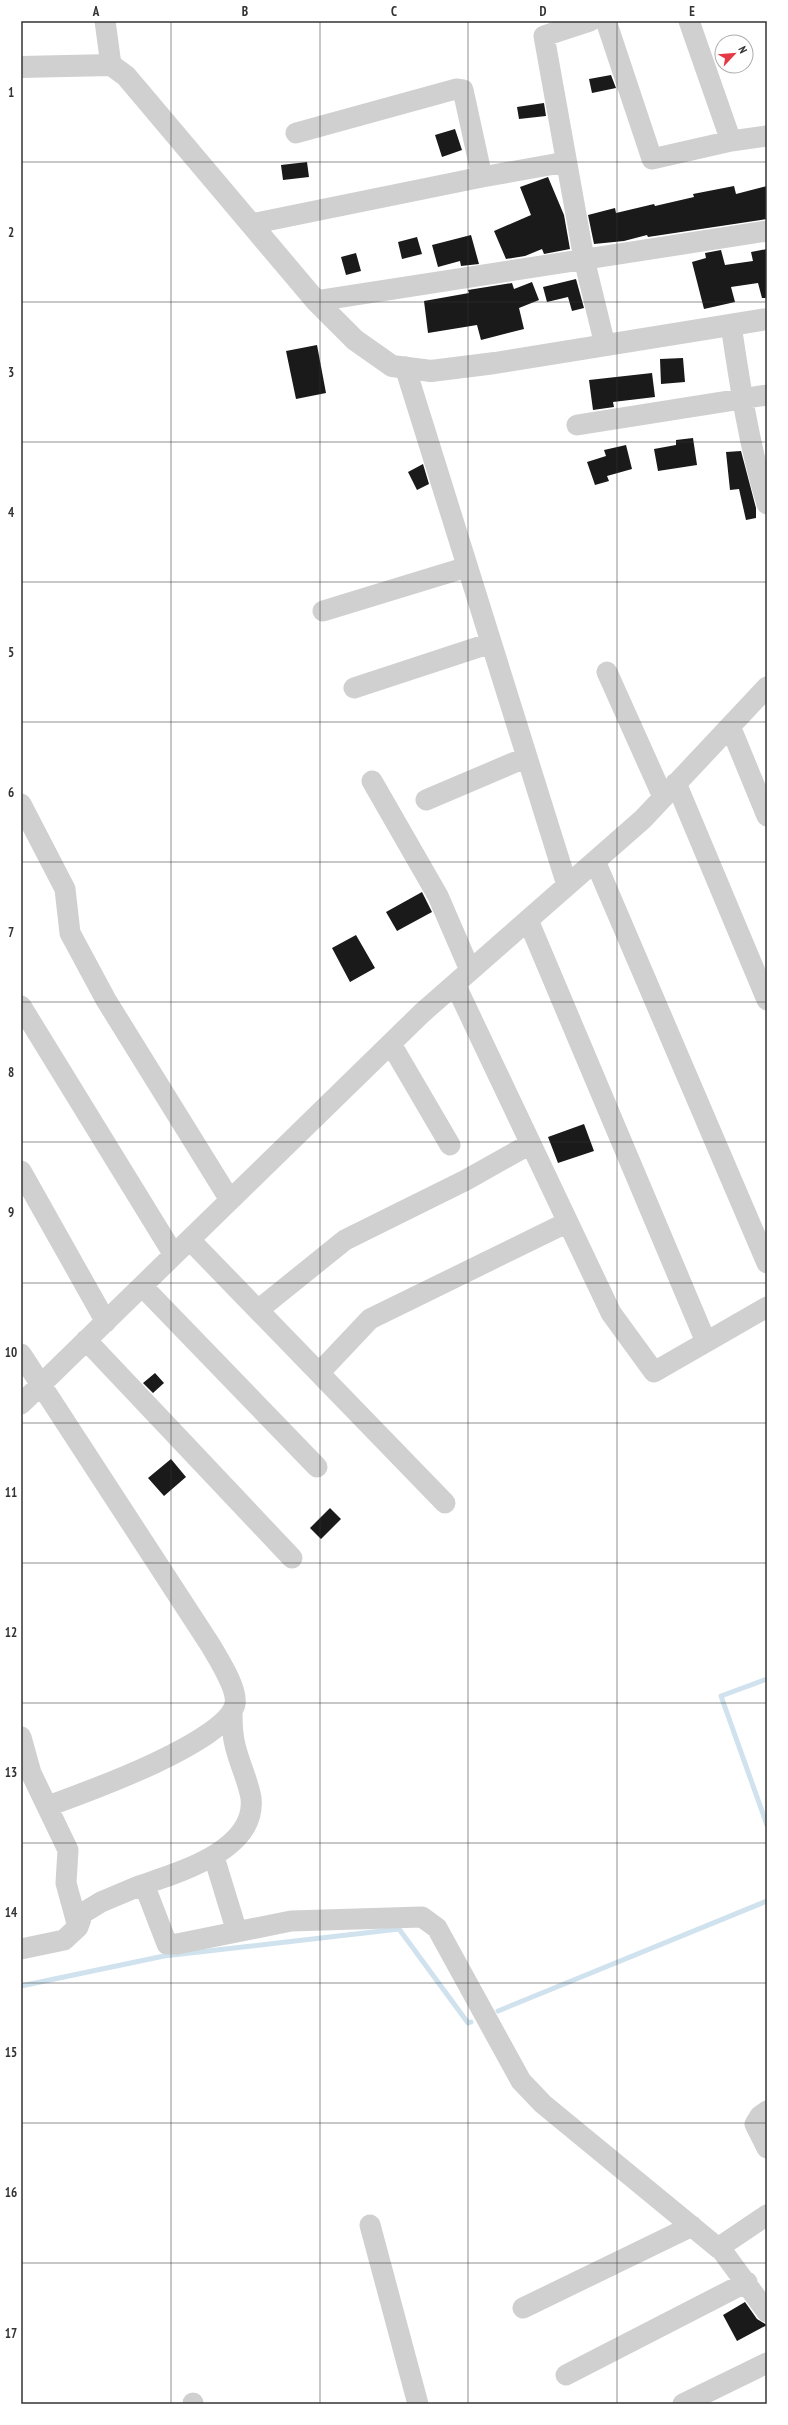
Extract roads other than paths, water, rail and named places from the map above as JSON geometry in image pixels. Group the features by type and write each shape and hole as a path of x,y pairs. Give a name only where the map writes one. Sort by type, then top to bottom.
{"street":[{"path":"105,21 111,65"},
{"path":"606,21 652,159 731,141 767,136"},
{"path":"688,21 731,141"},
{"path":"585,22 544,36 584,259 606,345"},
{"path":"21,68 111,65 126,76 316,301 355,340 392,366 431,371 767,319"},
{"path":"296,133 456,89 463,90 482,177"},
{"path":"251,224 482,177 566,162"},
{"path":"316,301 767,231"},
{"path":"731,325 742,398 758,476 767,504"},
{"path":"405,368 567,885"},
{"path":"577,425 767,395"},
{"path":"323,611 467,566"},
{"path":"354,688 491,643"},
{"path":"607,672 670,790 767,1000"},
{"path":"21,1404 391,1044 470,970 643,819 767,687"},
{"path":"730,726 767,816"},
{"path":"426,800 527,758"},
{"path":"372,781 438,896 470,970"},
{"path":"21,804 65,889 70,933 106,1000 230,1200"},
{"path":"595,860 767,1263"},
{"path":"528,920 706,1342"},
{"path":"455,984 530,1144 612,1313 654,1372 767,1308"},
{"path":"21,1006 174,1255"},
{"path":"391,1044 450,1145"},
{"path":"258,1310 345,1240 466,1180 530,1144"},
{"path":"21,1171 106,1322"},
{"path":"319,1373 370,1319 568,1222"},
{"path":"190,1240 445,1503"},
{"path":"142,1286 317,1467"},
{"path":"86,1340 292,1558"},
{"path":"21,1354 211,1646 235,1694 232,1712 235,1745 251,1800 249,1814 243,1830 214,1857 101,1902 83,1914 78,1927 64,1940 21,1949"},
{"path":"48,1806 84,1793 168,1758 202,1737 232,1712"},
{"path":"21,1737 32,1773 68,1850 66,1883 78,1927"},
{"path":"214,1857 237,1932"},
{"path":"139,1886 147,1892 167,1944 178,1944 291,1921 422,1917 437,1928 521,2081 543,2104 718,2248 747,2282 767,2312"},
{"path":"767,2111 760,2116 755,2124 767,2148"},
{"path":"718,2248 767,2215"},
{"path":"370,2225 418,2404"},
{"path":"524,2308 692,2226"},
{"path":"566,2375 747,2282"},
{"path":"683,2404 767,2363"}],"waterway":[{"path":"767,1679 721,1696 767,1825"},
{"path":"498,2011 767,1901"},
{"path":"21,1986 164,1956 399,1929 468,2023 471,2022"}]}
